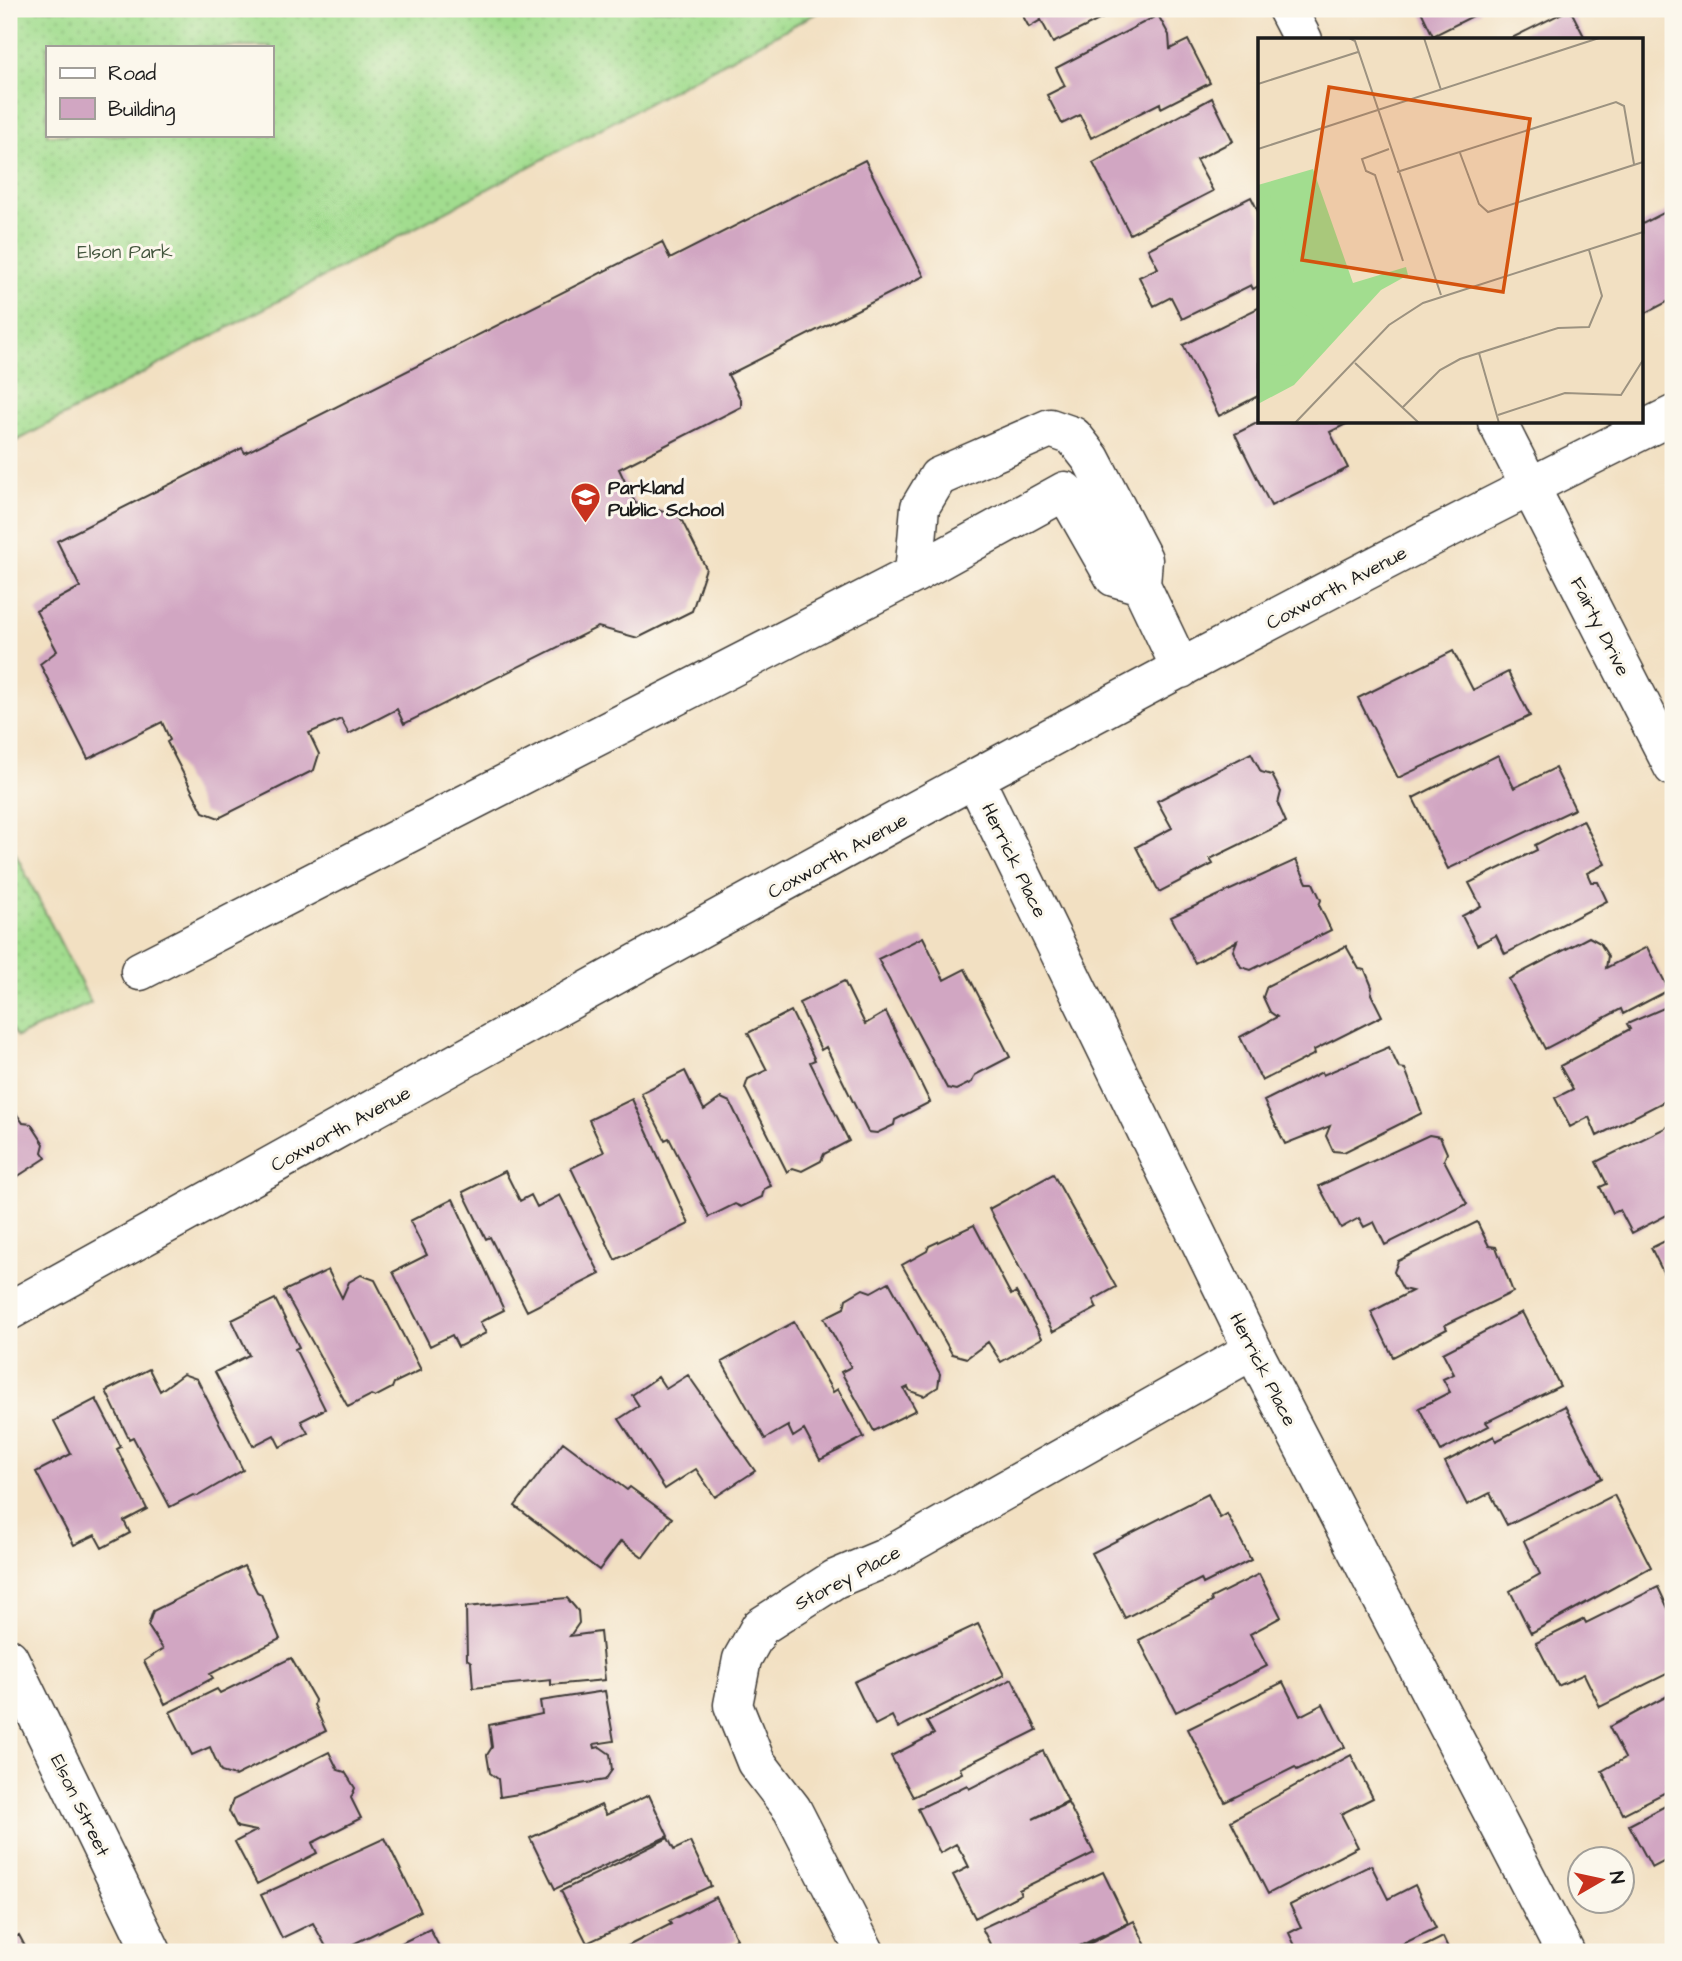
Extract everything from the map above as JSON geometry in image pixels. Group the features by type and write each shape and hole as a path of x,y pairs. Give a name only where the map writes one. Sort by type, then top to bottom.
{"street":[{"path":"1287,9 1302,38"},
{"name":"Coxworth Avenue","path":"9,1311 975,779 1529,486 1673,415"},
{"name":"Fairty Drive","path":"1498,424 1673,766"},
{"path":"914,574 920,507 938,477 1050,428 1073,436 1091,459 1143,559 1141,585 1181,669"},
{"path":"140,971 914,574 1065,491 1114,577 1141,585"},
{"name":"Herrick Place","path":"975,779 1253,1350 1565,1952"},
{"name":"Storey Place","path":"865,1952 792,1809 756,1762 733,1705 742,1659 760,1627 801,1599 885,1558 1253,1350"},
{"name":"Elson Street","path":"9,1658 152,1952"}],"green space":[{"name":"Elson Park","path":"9,9 824,9 9,445"},
{"path":"9,841 91,1003 17,1037 9,1026"}],"building":[{"path":"1019,9 1121,9 1053,43 1041,20 1029,27"},
{"path":"1420,9 1480,9 1481,12 1433,36"},
{"path":"1570,9 1585,38 1512,38"},
{"path":"1158,15 1169,35 1170,49 1188,40 1210,83 1161,108 1160,103 1091,138 1080,115 1062,124 1047,95 1065,86 1056,68"},
{"path":"1212,98 1233,141 1196,160 1213,191 1130,234 1093,163"},
{"path":"865,160 924,276 728,375 741,400 741,407 619,469 635,503 680,517 706,568 692,611 638,638 598,627 404,724 397,709 349,734 341,719 309,733 319,754 314,770 219,818 203,812 167,742 170,740 162,722 88,759 40,664 57,651 36,611 80,587 57,541 242,448 245,453 662,242 670,259"},
{"path":"1251,197 1258,211 1258,286 1253,289 1251,285 1182,319 1171,297 1154,306 1139,277 1158,268 1148,249"},
{"path":"1671,209 1673,299 1644,314 1644,223"},
{"path":"1258,308 1258,396 1219,416 1183,345"},
{"path":"1258,422 1346,424 1330,432 1348,468 1271,506 1235,434"},
{"path":"1453,651 1473,690 1508,672 1530,716 1398,778 1358,698"},
{"path":"1251,753 1261,772 1272,775 1281,792 1278,804 1286,822 1210,859 1213,864 1159,892 1136,847 1172,828 1157,801"},
{"path":"1498,755 1514,788 1555,768 1575,809 1448,869 1413,798"},
{"path":"1583,820 1605,864 1587,873 1591,882 1598,882 1607,901 1505,954 1496,935 1477,945 1462,916 1481,906 1469,883 1537,850 1535,845"},
{"path":"1296,860 1307,883 1313,883 1321,900 1319,905 1331,930 1251,970 1241,967 1233,951 1237,941 1195,963 1171,917"},
{"path":"923,937 944,980 965,969 1010,1057 975,1075 972,1082 956,1090 947,1088 878,959"},
{"path":"1589,937 1600,943 1608,956 1606,968 1647,947 1669,990 1623,1014 1621,1009 1545,1049 1509,979"},
{"path":"1346,946 1359,969 1365,970 1372,987 1371,994 1382,1016 1314,1050 1315,1054 1262,1081 1240,1037 1277,1017 1270,1012 1263,997 1267,986"},
{"path":"844,981 865,1024 886,1012 930,1102 895,1120 894,1125 877,1133 868,1132 826,1047 821,1050 799,1003"},
{"path":"1673,1004 1673,1097 1597,1136 1589,1117 1570,1127 1555,1098 1573,1089 1560,1066 1630,1029 1627,1024"},
{"path":"791,1011 815,1060 810,1062 849,1141 824,1154 821,1161 802,1171 793,1168 787,1172 745,1088 748,1079 767,1070 748,1033"},
{"path":"1389,1047 1399,1068 1405,1069 1422,1113 1344,1152 1333,1151 1326,1136 1330,1126 1285,1144 1264,1101 1322,1072 1323,1075"},
{"path":"685,1071 704,1110 721,1098 730,1102 771,1186 764,1189 762,1197 741,1207 735,1204 709,1217 669,1138 665,1140 641,1093"},
{"path":"632,1099 689,1224 615,1260 571,1168 604,1152 589,1120"},
{"path":"9,1103 23,1123 31,1124 44,1144 42,1152 46,1158 9,1182"},
{"path":"1673,1124 1673,1212 1632,1233 1620,1210 1613,1213 1600,1187 1607,1184 1596,1162"},
{"path":"1429,1135 1440,1137 1447,1153 1444,1160 1467,1204 1385,1245 1374,1222 1364,1227 1359,1218 1341,1228 1319,1186"},
{"path":"505,1171 520,1201 531,1195 537,1207 560,1195 600,1274 527,1311 490,1237 486,1239 463,1192"},
{"path":"1053,1174 1116,1287 1093,1300 1097,1308 1053,1332 989,1209"},
{"path":"453,1199 504,1310 480,1322 486,1333 458,1347 452,1335 430,1346 393,1272 427,1255 410,1221"},
{"path":"1477,1222 1489,1246 1496,1247 1513,1292 1445,1325 1447,1329 1393,1357 1371,1312 1412,1291 1403,1289 1394,1272 1398,1261"},
{"path":"974,1225 1011,1295 1016,1292 1042,1338 1001,1362 988,1342 967,1358 952,1354 902,1265 927,1251 929,1246"},
{"path":"1673,1237 1673,1292 1651,1248"},
{"path":"328,1270 342,1298 349,1282 361,1275 375,1280 421,1370 394,1383 392,1388 375,1397 371,1395 348,1407 284,1291"},
{"path":"889,1282 940,1374 938,1387 924,1396 910,1391 908,1387 904,1389 916,1410 874,1431 841,1372 851,1367 824,1318 844,1308 846,1299 863,1289 871,1292"},
{"path":"275,1299 299,1347 295,1349 325,1409 301,1421 308,1433 280,1447 274,1435 253,1446 215,1372 249,1355 232,1320"},
{"path":"1522,1312 1560,1386 1486,1422 1489,1426 1441,1451 1419,1408 1450,1392 1443,1379 1454,1374 1443,1353"},
{"path":"794,1322 833,1392 838,1389 864,1437 820,1460 804,1430 793,1437 788,1426 765,1439 722,1362"},
{"path":"149,1369 160,1391 183,1374 197,1379 243,1470 198,1496 193,1495 170,1507 133,1437 129,1439 106,1391"},
{"path":"688,1375 755,1471 715,1497 696,1469 665,1489 619,1419 639,1406 632,1395 658,1377 666,1389"},
{"path":"96,1399 121,1447 117,1449 147,1509 124,1521 130,1533 102,1548 95,1535 74,1545 36,1472 71,1454 54,1421"},
{"path":"1565,1406 1602,1478 1507,1525 1490,1493 1467,1505 1445,1462 1494,1436 1496,1441"},
{"path":"563,1442 627,1490 630,1487 672,1518 643,1557 621,1541 599,1570 515,1506"},
{"path":"1208,1494 1220,1518 1227,1514 1251,1560 1203,1584 1201,1579 1125,1618 1092,1553"},
{"path":"1614,1495 1651,1567 1531,1633 1510,1591 1540,1574 1524,1541"},
{"path":"244,1566 257,1592 261,1594 280,1639 210,1674 213,1678 165,1704 144,1661 163,1649 148,1626 153,1611"},
{"path":"1259,1574 1281,1617 1250,1634 1267,1666 1176,1712 1139,1640 1212,1602 1211,1598"},
{"path":"1658,1587 1673,1619 1673,1671 1600,1707 1584,1674 1558,1686 1536,1643 1584,1619 1586,1623"},
{"path":"567,1598 578,1611 579,1623 570,1636 600,1632 605,1680 551,1685 551,1680 473,1688 471,1662 467,1659 466,1607"},
{"path":"978,1624 1004,1675 898,1728 892,1716 875,1725 854,1682"},
{"path":"291,1658 315,1700 314,1705 326,1731 235,1776 221,1772 210,1747 192,1755 170,1712 217,1689 220,1693"},
{"path":"1012,1679 1037,1730 960,1768 962,1773 913,1797 891,1756 934,1734 927,1722"},
{"path":"1283,1682 1300,1716 1323,1704 1345,1747 1297,1770 1295,1767 1225,1802 1188,1729"},
{"path":"605,1691 614,1741 594,1744 595,1748 600,1747 610,1754 612,1770 605,1780 500,1797 498,1779 490,1773 487,1755 492,1747 489,1725 542,1714 540,1701"},
{"path":"1673,1693 1673,1784 1667,1787 1670,1790 1623,1814 1602,1771 1625,1758 1609,1727"},
{"path":"1043,1751 1068,1801 1033,1819 1068,1803 1094,1853 1019,1890 1021,1894 975,1918 953,1875 969,1867 963,1855 956,1844 940,1853 918,1809 967,1785 969,1789"},
{"path":"329,1752 338,1770 345,1772 355,1788 351,1798 361,1818 312,1843 317,1853 257,1884 235,1842 256,1831 237,1827 229,1811 233,1800"},
{"path":"1351,1755 1373,1798 1341,1814 1358,1847 1268,1894 1231,1821"},
{"path":"649,1795 668,1836 555,1889 530,1838 601,1805 606,1815"},
{"path":"1673,1802 1673,1857 1652,1868 1629,1825"},
{"path":"385,1838 421,1911 337,1952 329,1952 313,1923 282,1938 261,1895"},
{"path":"668,1838 674,1850 690,1842 711,1886 587,1943 561,1891"},
{"path":"1371,1865 1388,1899 1415,1885 1436,1928 1388,1951 1386,1948 1377,1952 1298,1952 1289,1933 1301,1927 1290,1905"},
{"path":"1103,1872 1128,1923 1067,1952 994,1952 982,1928"},
{"path":"716,1897 737,1939 712,1952 616,1952 671,1924 669,1921"},
{"path":"1134,1921 1149,1952 1073,1952"},
{"path":"430,1929 442,1952 383,1952"},
{"path":"19,1935 28,1952 9,1952 9,1941"},
{"path":"1443,1937 1450,1952 1413,1952"}],"place":[{"name":"Parkland Public School","path":"585,525"}]}
